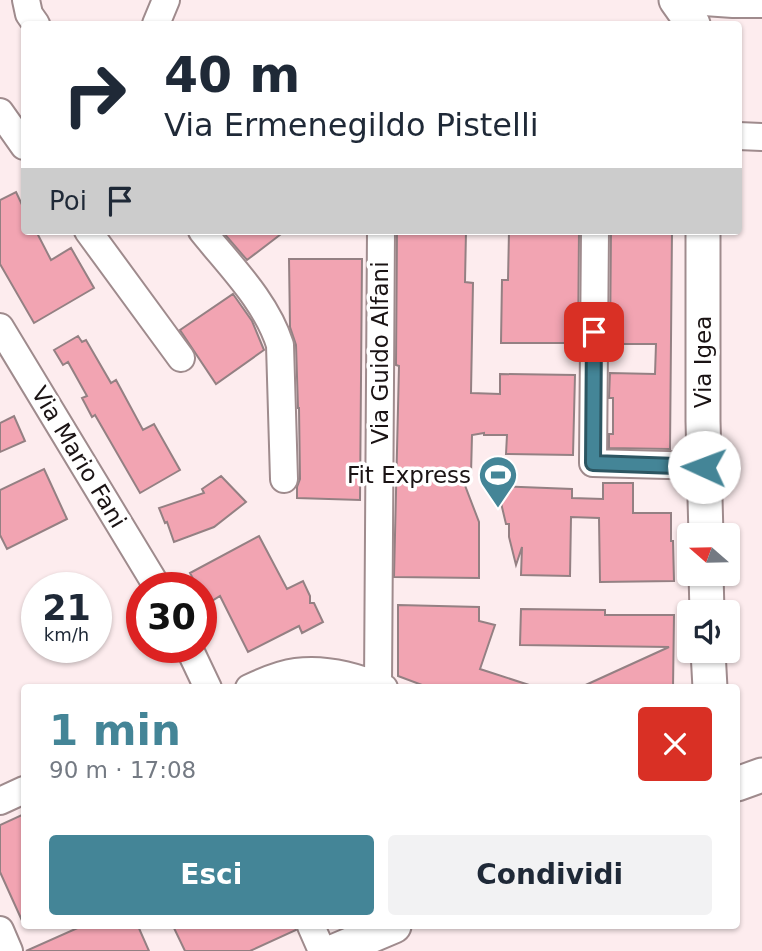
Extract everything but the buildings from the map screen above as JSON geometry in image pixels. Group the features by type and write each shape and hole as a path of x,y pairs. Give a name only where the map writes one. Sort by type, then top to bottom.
{"main road":[{"path":"676,0 691,21"},
{"name":"Via Igea","path":"703,235 706,523"},
{"path":"709,663 710,684"},
{"path":"740,783 762,775"},
{"path":"335,951 387,929"}],"street":[{"path":"157,21 166,0"},
{"path":"676,0 746,11"},
{"path":"0,112 21,141"},
{"path":"742,136 762,137"},
{"path":"91,235 181,358"},
{"path":"205,235 252,293 274,327 280,345 284,479"},
{"name":"Via Guido Alfani","path":"381,235 381,684"},
{"path":"596,235 593,463 704,467"},
{"name":"Via Mario Fani","path":"4,344 148,572"},
{"path":"196,663 206,684"},
{"path":"260,684 286,674 312,671 343,675 372,684"},
{"path":"0,801 21,791"},
{"path":"312,929 323,951"},
{"path":"0,930 9,951"}],"place":[{"name":"Fit Express","path":"498,509"}],"route":[{"path":"594,332 593,463 704,467"}]}
